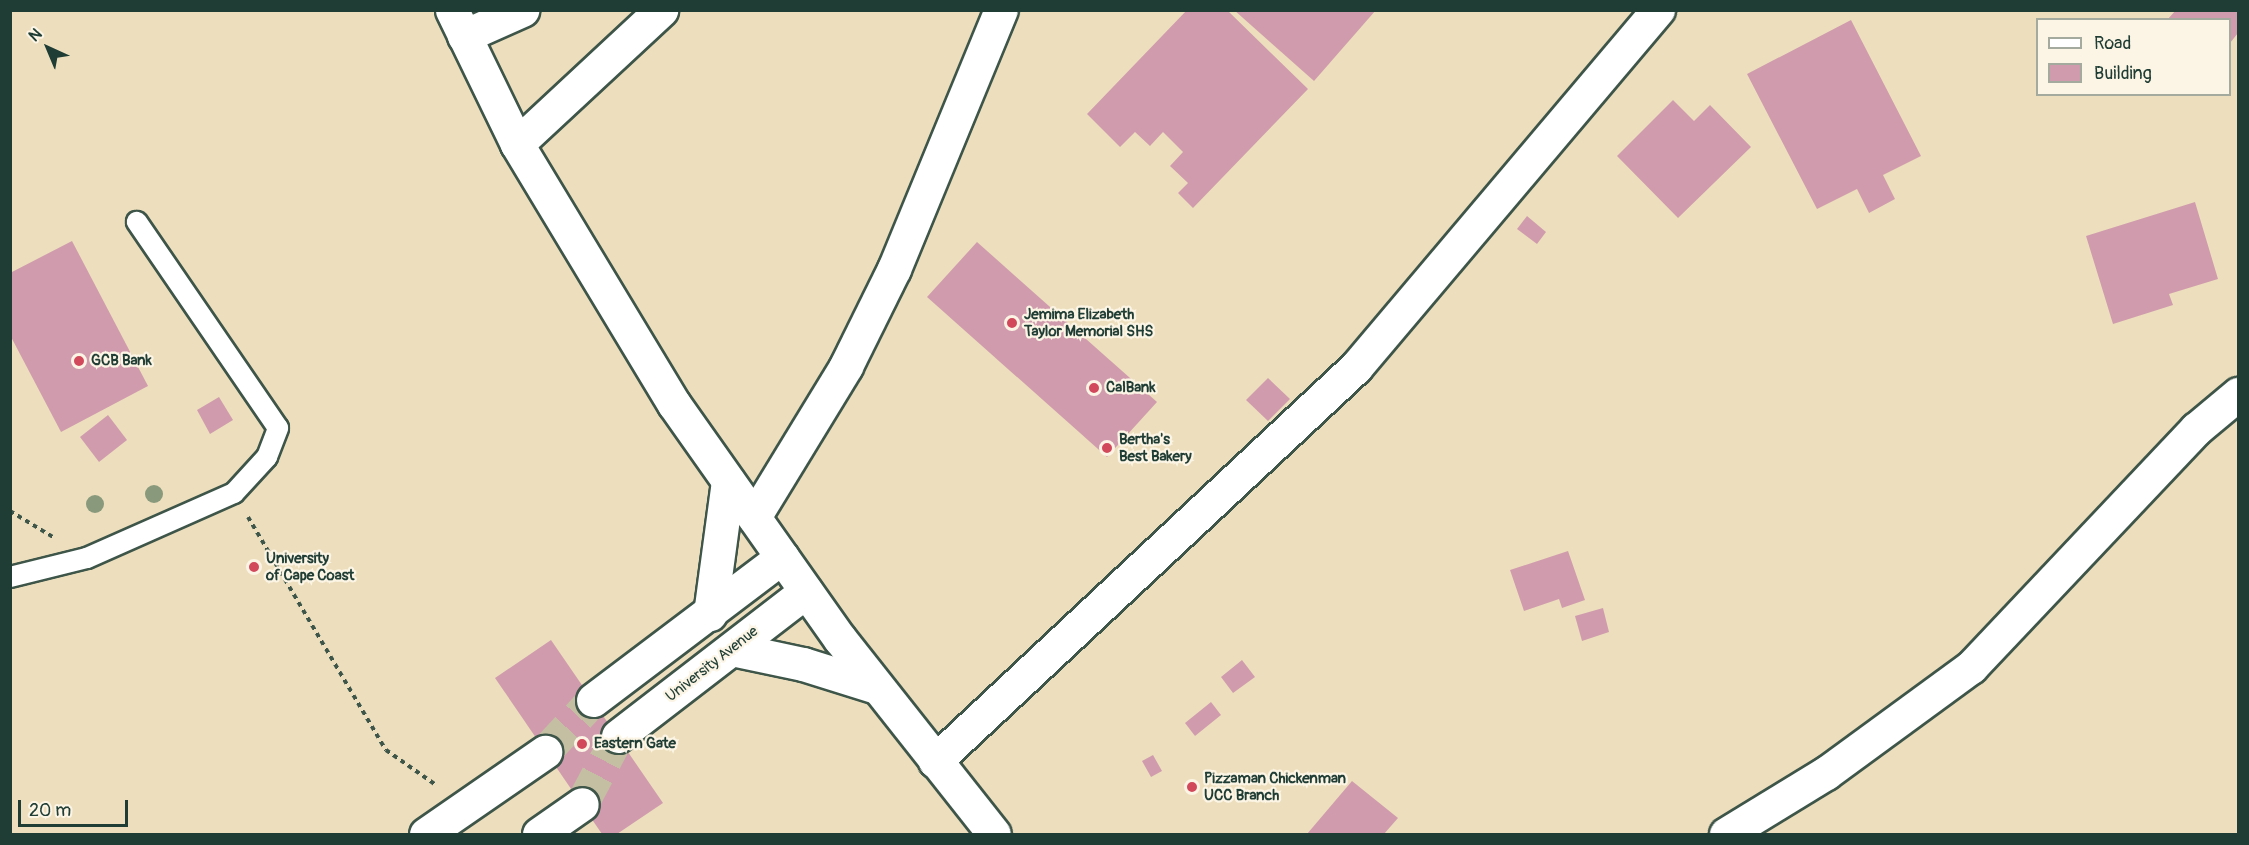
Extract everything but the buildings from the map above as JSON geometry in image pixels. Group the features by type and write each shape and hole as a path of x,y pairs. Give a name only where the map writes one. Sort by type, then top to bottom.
{"main road":[{"path":"522,10 458,23 517,144 674,404 806,591 935,761 994,834"},
{"path":"517,144 661,10"},
{"path":"754,517 846,366 894,268 1001,10"},
{"path":"935,761 1356,367 1658,10"},
{"path":"1726,834 1826,773 1971,667 2196,429 2238,394"},
{"path":"710,615 728,481"},
{"path":"593,700 710,615 782,557"},
{"name":"University Avenue","path":"618,736 806,591"},
{"path":"732,649 803,664 878,687"},
{"path":"426,834 545,752"},
{"path":"539,834 582,804"}],"lane":[{"path":"10,577 87,558 234,493 267,457 278,428 137,222"}],"path":[{"path":"234,493 386,750 467,806"},
{"path":"10,511 87,558"}],"tunnel":[{"path":"545,752 593,700"},
{"path":"582,804 618,736"}],"place":[{"name":"Jemima Elizabeth Taylor Memorial SHS","path":"1012,323"},
{"name":"GCB Bank","path":"79,361"},
{"name":"CalBank","path":"1094,388"},
{"name":"Bertha's Best Bakery","path":"1107,448"},
{"name":"University of Cape Coast","path":"254,567"},
{"name":"Eastern Gate","path":"582,744"},
{"name":"Pizzaman Chickenman UCC Branch","path":"1192,787"}]}
